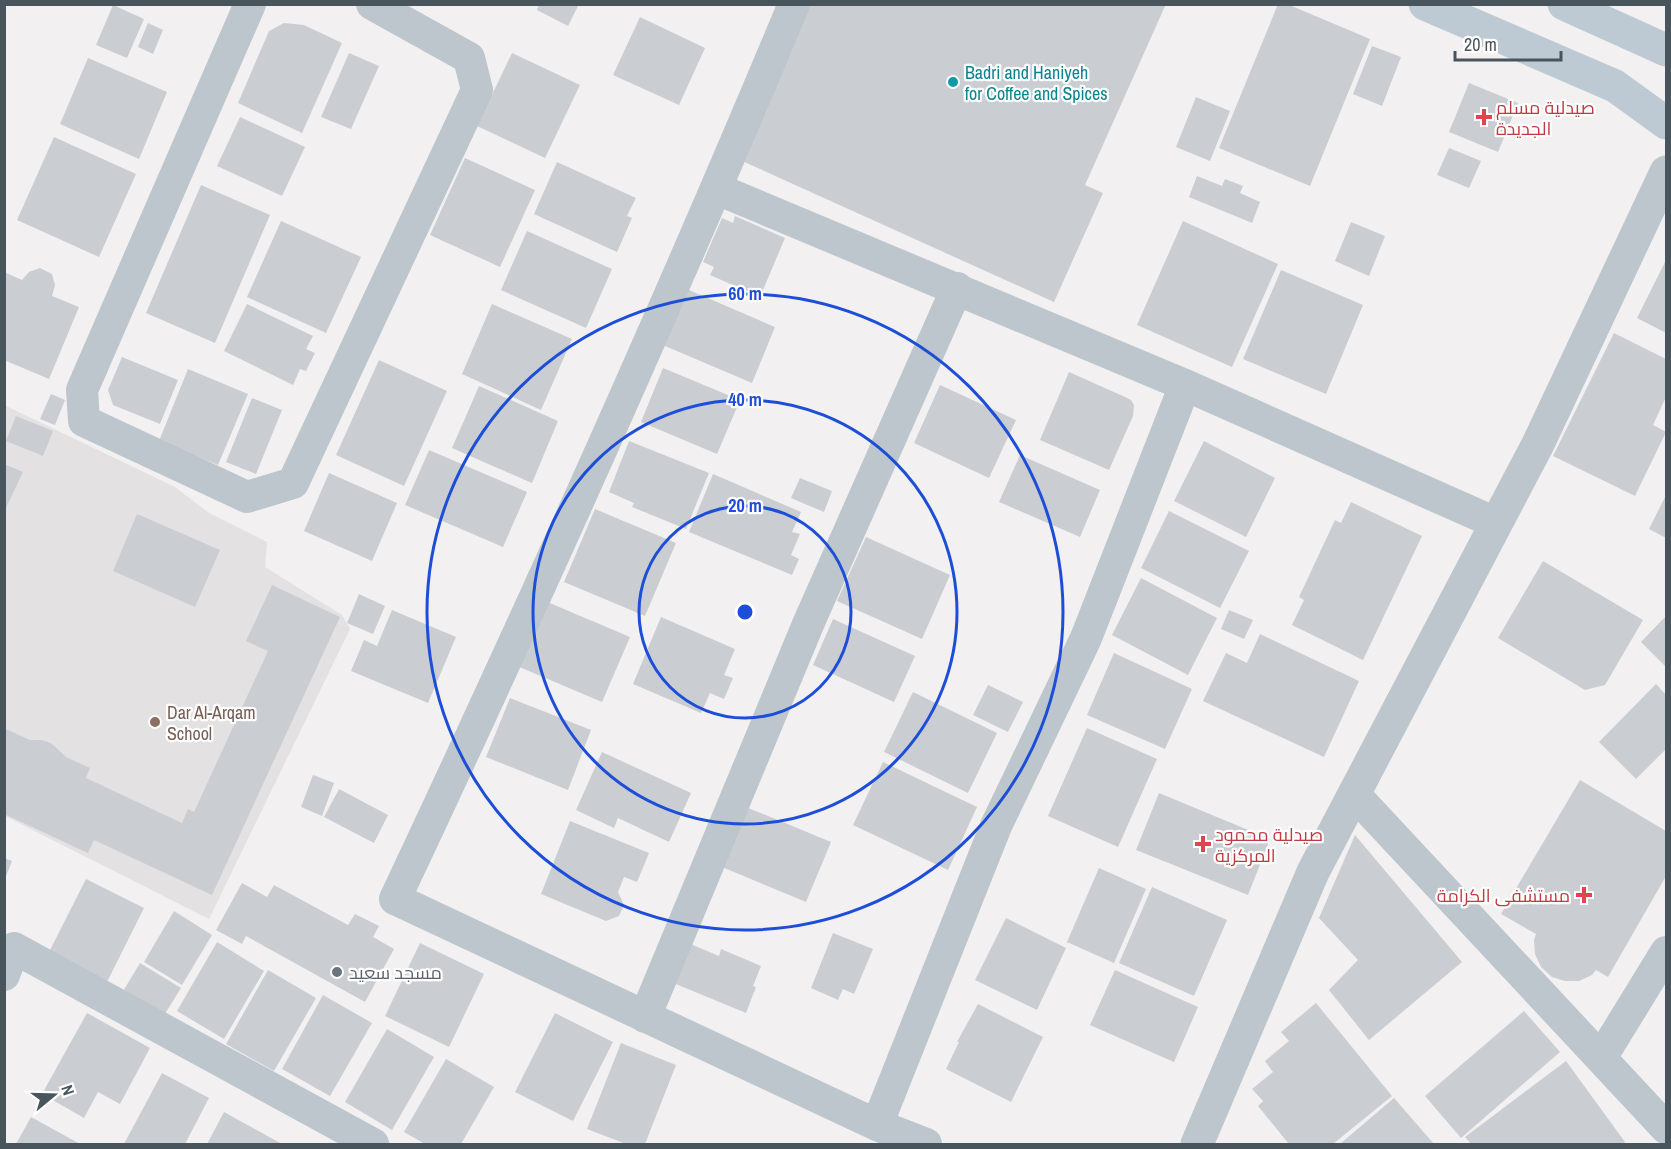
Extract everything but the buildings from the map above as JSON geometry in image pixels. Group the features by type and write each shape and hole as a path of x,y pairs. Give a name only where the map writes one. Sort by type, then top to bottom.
{"main road":[{"path":"1425,4 1615,86 1666,123"},
{"path":"1564,4 1666,50"}],"street":[{"path":"250,4 82,390 84,421 247,496 293,483 477,90 469,58 376,6"},
{"path":"794,4 717,189 477,725 395,899 877,1125 926,1144"},
{"path":"1197,1144 1313,872 1538,444 1666,172"},
{"path":"717,189 1185,385 1496,523"},
{"path":"645,1017 809,622 957,288"},
{"path":"877,1125 996,826 1086,638 1185,385"},
{"path":"1354,794 1666,1128"},
{"path":"4,975 14,948 373,1144"},
{"path":"1601,1058 1666,952"}],"shaded area":[{"name":"Dar Al-Arqam School","path":"4,405 175,487 209,513 267,542 265,567 342,615 350,629 209,919 5,816"}],"place":[{"name":"Badri and Haniyeh for Coffee and Spices","path":"953,82"},
{"name":"صيدلية مسلم الجديدة","path":"1484,117"},
{"name":"Dar Al-Arqam School","path":"155,722"},
{"name":"صيدلية محمود المركزية","path":"1203,844"},
{"name":"مستشفى الكرامة","path":"1584,895"},
{"name":"مسجد سعيد","path":"337,972"}]}
